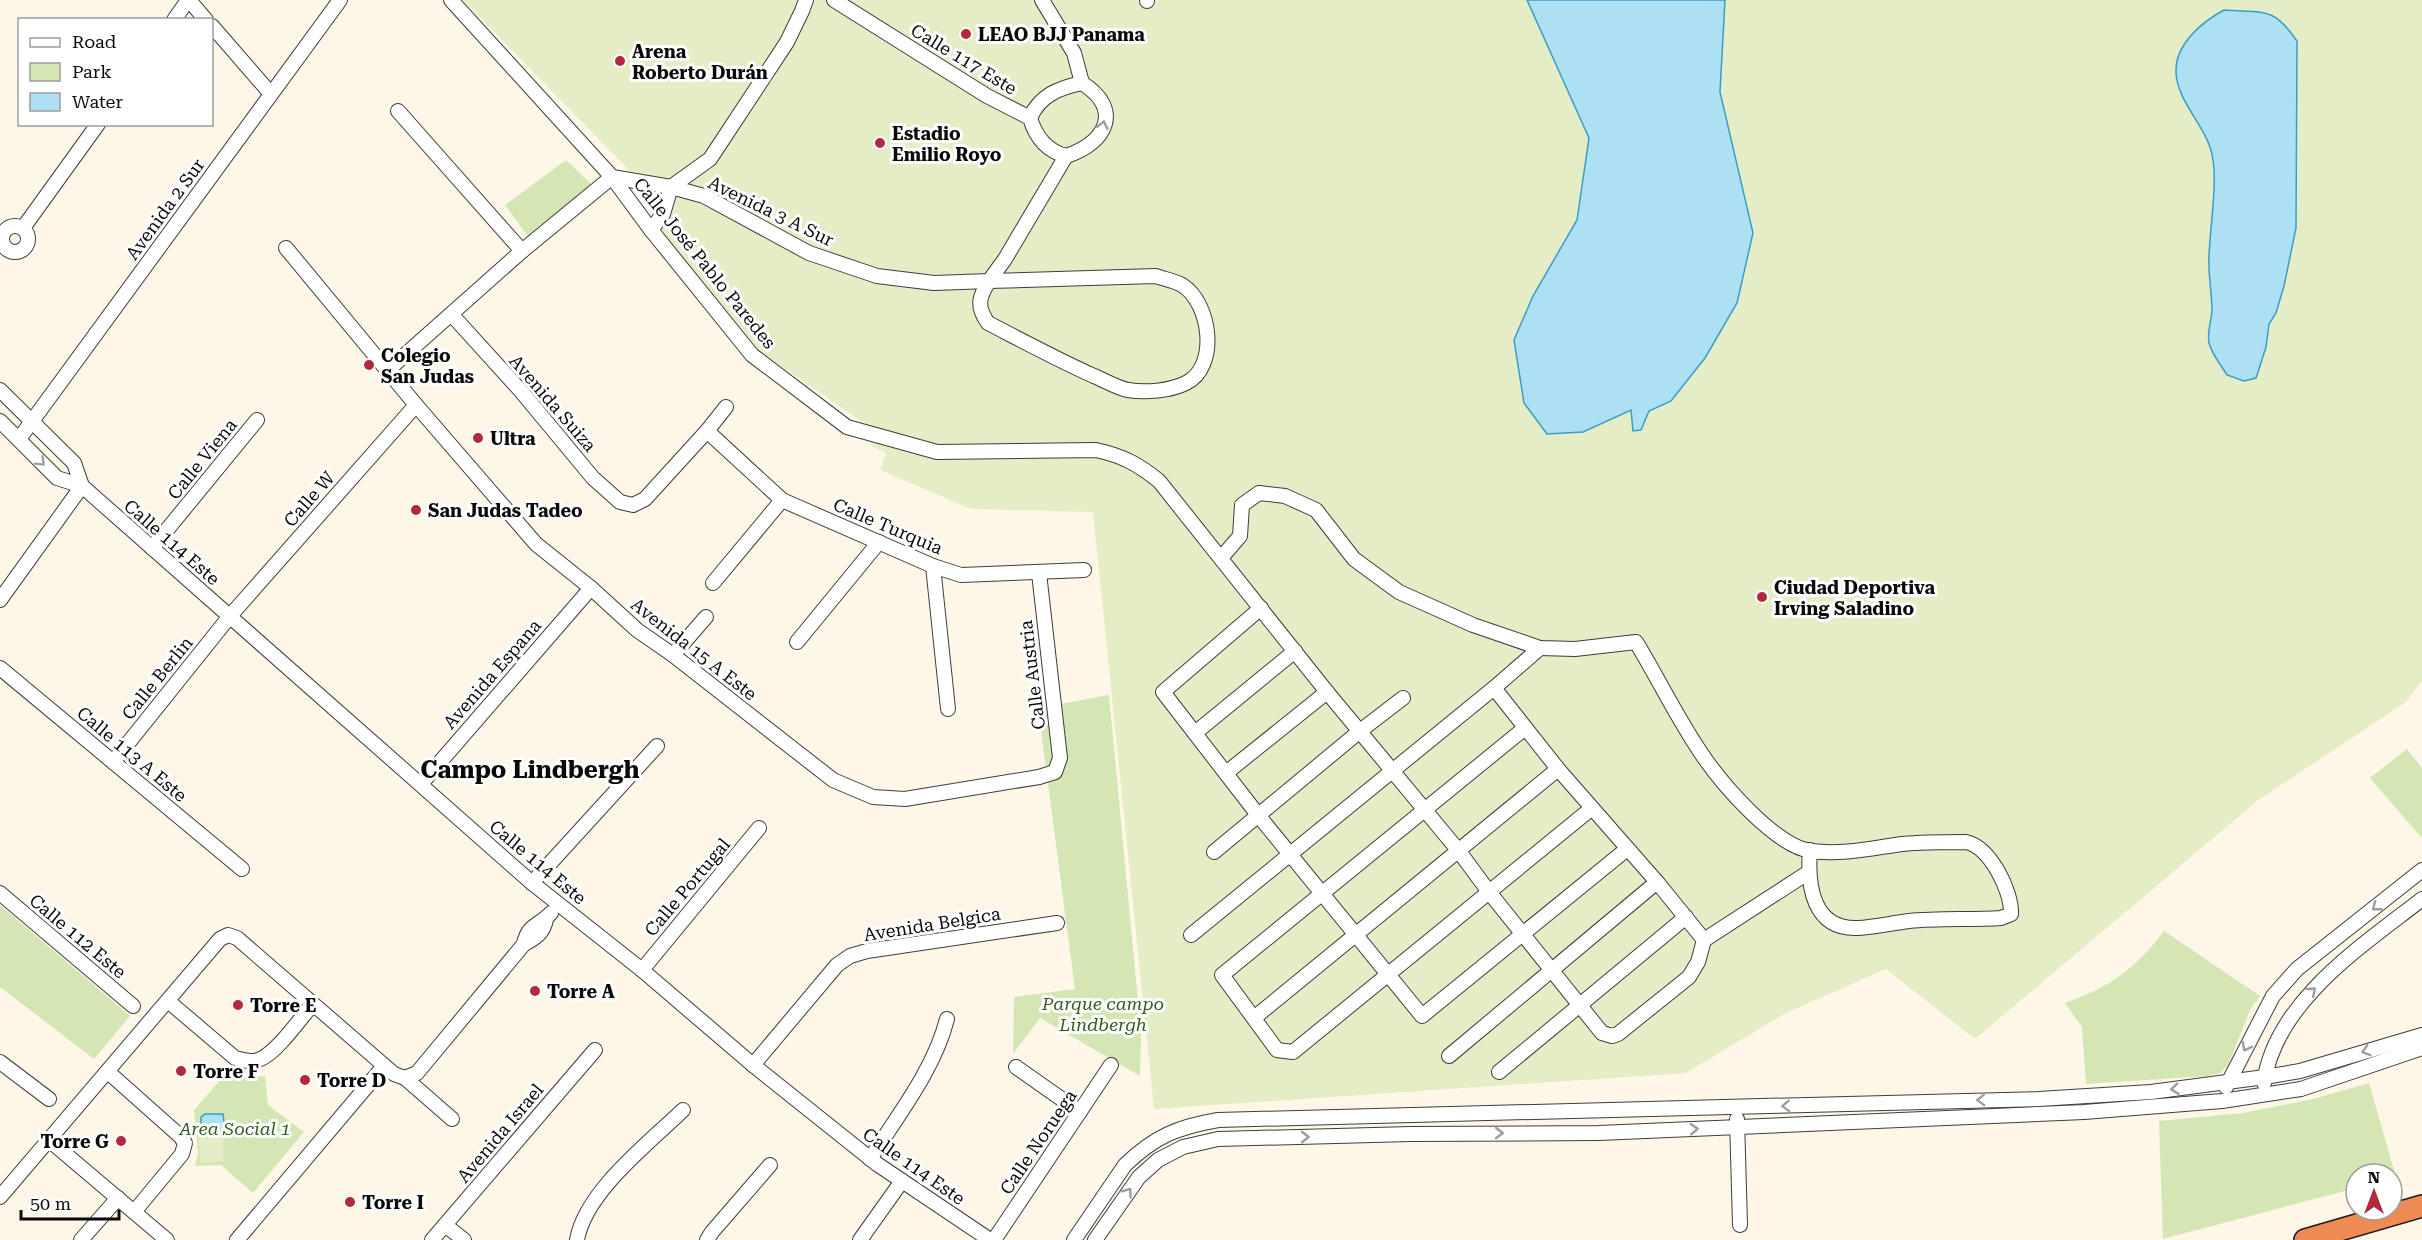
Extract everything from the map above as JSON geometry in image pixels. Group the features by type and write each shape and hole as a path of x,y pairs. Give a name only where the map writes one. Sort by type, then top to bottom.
{"highway":[{"path":"2305,1240 2422,1206"}],"street":[{"path":"175,18 188,0 204,18"},
{"name":"Avenida 2 Sur","path":"19,439 340,0"},
{"name":"Calle José Pablo Paredes","path":"452,0 612,177 651,230 752,355 847,427 937,452 1096,450 1120,455 1159,480 1327,692 1424,812 1458,850 1602,1033 1612,1036 1618,1034 1689,977 1698,962 1704,940"},
{"path":"651,230 663,214 671,187 710,159 787,42 806,0"},
{"name":"Calle 117 Este","path":"834,0 987,96 1030,118"},
{"path":"1042,0 1074,53 1082,83 1097,93 1103,106 1105,121 1103,133 1091,146 1066,156 1054,153 1042,142 1030,118 1036,106 1045,97 1062,88 1082,83"},
{"path":"213,27 271,94"},
{"path":"398,111 522,251"},
{"path":"23,228 97,126"},
{"path":"989,281 1156,276 1182,285 1199,301 1206,322 1208,343 1202,368 1187,383 1161,390 1126,390 1060,361 987,323 982,315 980,295 989,281 1005,259 1066,156"},
{"path":"388,370 522,251 612,177"},
{"name":"Avenida 3 A Sur","path":"612,177 671,187 704,196 809,253 877,276 934,283 989,281"},
{"name":"Avenida 15 A Este","path":"286,248 416,405 536,544 591,588 637,630 673,655 833,780 873,797 905,800 1039,777 1055,772"},
{"name":"Avenida Suiza","path":"452,315 520,390 594,478 620,502 633,505 645,499 707,430"},
{"name":"Calle 114 Este","path":"0,390 74,463 82,486"},
{"name":"Calle W","path":"230,616 416,405"},
{"path":"707,430 726,407"},
{"name":"Calle Viena","path":"152,548 257,420"},
{"name":"Calle 114 Este","path":"0,421 57,478 82,486 532,883 642,970 753,1065 870,1159 992,1240"},
{"name":"Calle Turquia","path":"707,430 782,500 933,566 961,575 1084,570"},
{"path":"0,600 82,486"},
{"path":"1221,558 1240,536 1242,505 1259,493 1285,496 1316,510 1354,560 1399,592 1473,625 1540,648 1575,649 1636,642 1701,753 1751,813 1790,843 1810,850 1836,852 1869,850 1903,844 1966,842 1975,844 1988,856 1997,871 2012,905 2011,914 2001,918 1911,921 1858,928 1838,926 1831,922 1817,906 1812,894 1809,872 1810,850"},
{"path":"713,584 782,500"},
{"path":"797,642 879,542"},
{"path":"933,566 948,709"},
{"name":"Calle Austria","path":"1039,573 1060,758 1055,772"},
{"name":"Avenida Espana","path":"421,784 591,588"},
{"path":"1261,608 1163,692 1258,815 1422,1016 1627,849"},
{"name":"Calle Berlin","path":"113,762 230,616"},
{"path":"673,655 706,617"},
{"path":"1191,935 1540,648"},
{"path":"1195,733 1295,651"},
{"name":"Calle 113 A Este","path":"0,668 242,869"},
{"path":"1494,688 1558,769 1657,882 1704,940 1809,872"},
{"path":"1226,773 1327,692"},
{"path":"1214,852 1403,698"},
{"path":"1525,728 1222,975 1277,1050 1293,1052 1592,808"},
{"path":"532,883 657,746"},
{"path":"1254,1018 1558,769"},
{"name":"Calle Portugal","path":"642,970 759,828"},
{"path":"2222,1101 2228,1082 2273,996 2297,969 2422,870"},
{"path":"1449,1056 1657,882"},
{"name":"Calle 112 Este","path":"0,893 133,1006"},
{"path":"2263,1095 2265,1077 2279,1035 2303,999 2366,943 2422,899"},
{"path":"405,1078 417,1073 524,944 526,934 537,922 546,919 559,905"},
{"path":"1499,1072 1686,916"},
{"name":"Avenida Belgica","path":"753,1065 837,965 850,956 867,951 1057,923"},
{"path":"0,1197 220,939 228,935 237,938 393,1074 405,1078 452,1119"},
{"path":"168,1001 235,1058 248,1062 260,1060 269,1054 312,1005"},
{"path":"870,1159 926,1070 941,1041 947,1019"},
{"path":"1074,1240 1130,1161 1168,1132 1218,1120 2039,1099 2151,1092 2300,1071 2422,1035"},
{"path":"1095,1240 1139,1177 1158,1160 1183,1147 1218,1138 1586,1133 2084,1112 2222,1101 2301,1089 2422,1048"},
{"name":"Avenida Israel","path":"432,1240 595,1050"},
{"path":"0,1062 48,1099"},
{"name":"Calle Noruega","path":"992,1240 1111,1065"},
{"path":"237,1240 384,1066"},
{"path":"1016,1067 1080,1112"},
{"path":"108,1072 180,1136 184,1143 182,1154 134,1212"},
{"path":"1736,1107 1740,1225"},
{"path":"577,1240 588,1209 600,1191 683,1110"},
{"path":"1586,1112 1586,1133"},
{"path":"49,1140 167,1240"},
{"path":"707,1240 770,1165"},
{"path":"860,1240 902,1181"},
{"path":"81,1240 118,1198"},
{"path":"445,1225 464,1240"}],"green space":[{"name":"Ciudad Deportiva Irving Saladino","path":"463,0 2422,0 2422,681 2406,702 2257,801 1975,1039 1886,969 1786,1013 1686,1073 1154,1109 1093,512 971,509 880,470 886,453 871,446 874,430 759,351 667,240 625,166"},
{"path":"566,160 591,184 529,238 505,205"},
{"name":"Parque campo Lindbergh","path":"1109,695 1141,1033 1140,1076 1040,1018 1013,1054 1014,997 1075,989 1038,708"},
{"path":"2407,749 2422,768 2422,838 2370,778"},
{"path":"0,905 130,1016 94,1059 0,987"},
{"path":"2164,931 2260,996 2251,1008 2228,1065 2220,1073 2208,1076 2086,1084 2082,1027 2065,1003 2095,991 2120,975 2143,956"},
{"name":"Area Social 1","path":"265,1076 268,1105 304,1132 253,1193 221,1165 195,1166 198,1153 194,1110 221,1079"},
{"path":"2369,1083 2392,1162 2344,1162 2344,1191 2163,1239 2159,1121 2243,1113 2313,1099"},
{"path":"223,1137 224,1161 200,1163 199,1139"}],"water":[{"path":"1527,0 1725,0 1720,92 1753,233 1737,303 1705,358 1671,401 1649,411 1641,430 1633,431 1631,410 1583,432 1547,434 1524,403 1514,340 1533,296 1577,220 1589,138"},
{"path":"2224,10 2267,14 2281,22 2297,41 2296,228 2284,286 2276,313 2269,324 2266,347 2256,378 2244,381 2227,375 2214,356 2209,343 2212,311 2209,263 2214,195 2213,160 2206,137 2182,95 2176,72 2180,52 2191,35"},
{"path":"205,1114 223,1114 225,1130 223,1133 204,1134 201,1130 201,1117"}],"place":[{"name":"LEAO BJJ Panama","path":"966,34"},
{"name":"Arena Roberto Durán","path":"620,61"},
{"name":"Estadio Emilio Royo","path":"880,143"},
{"name":"Colegio San Judas","path":"369,365"},
{"name":"Ultra","path":"478,438"},
{"name":"San Judas Tadeo","path":"416,510"},
{"name":"Ciudad Deportiva Irving Saladino","path":"1762,597"},
{"name":"Torre A","path":"535,991"},
{"name":"Torre E","path":"238,1005"},
{"name":"Torre F","path":"181,1071"},
{"name":"Torre D","path":"305,1080"},
{"name":"Torre G","path":"121,1141"},
{"name":"Torre I","path":"350,1202"}],"district":[{"name":"Campo Lindbergh","path":"530,770"}]}
